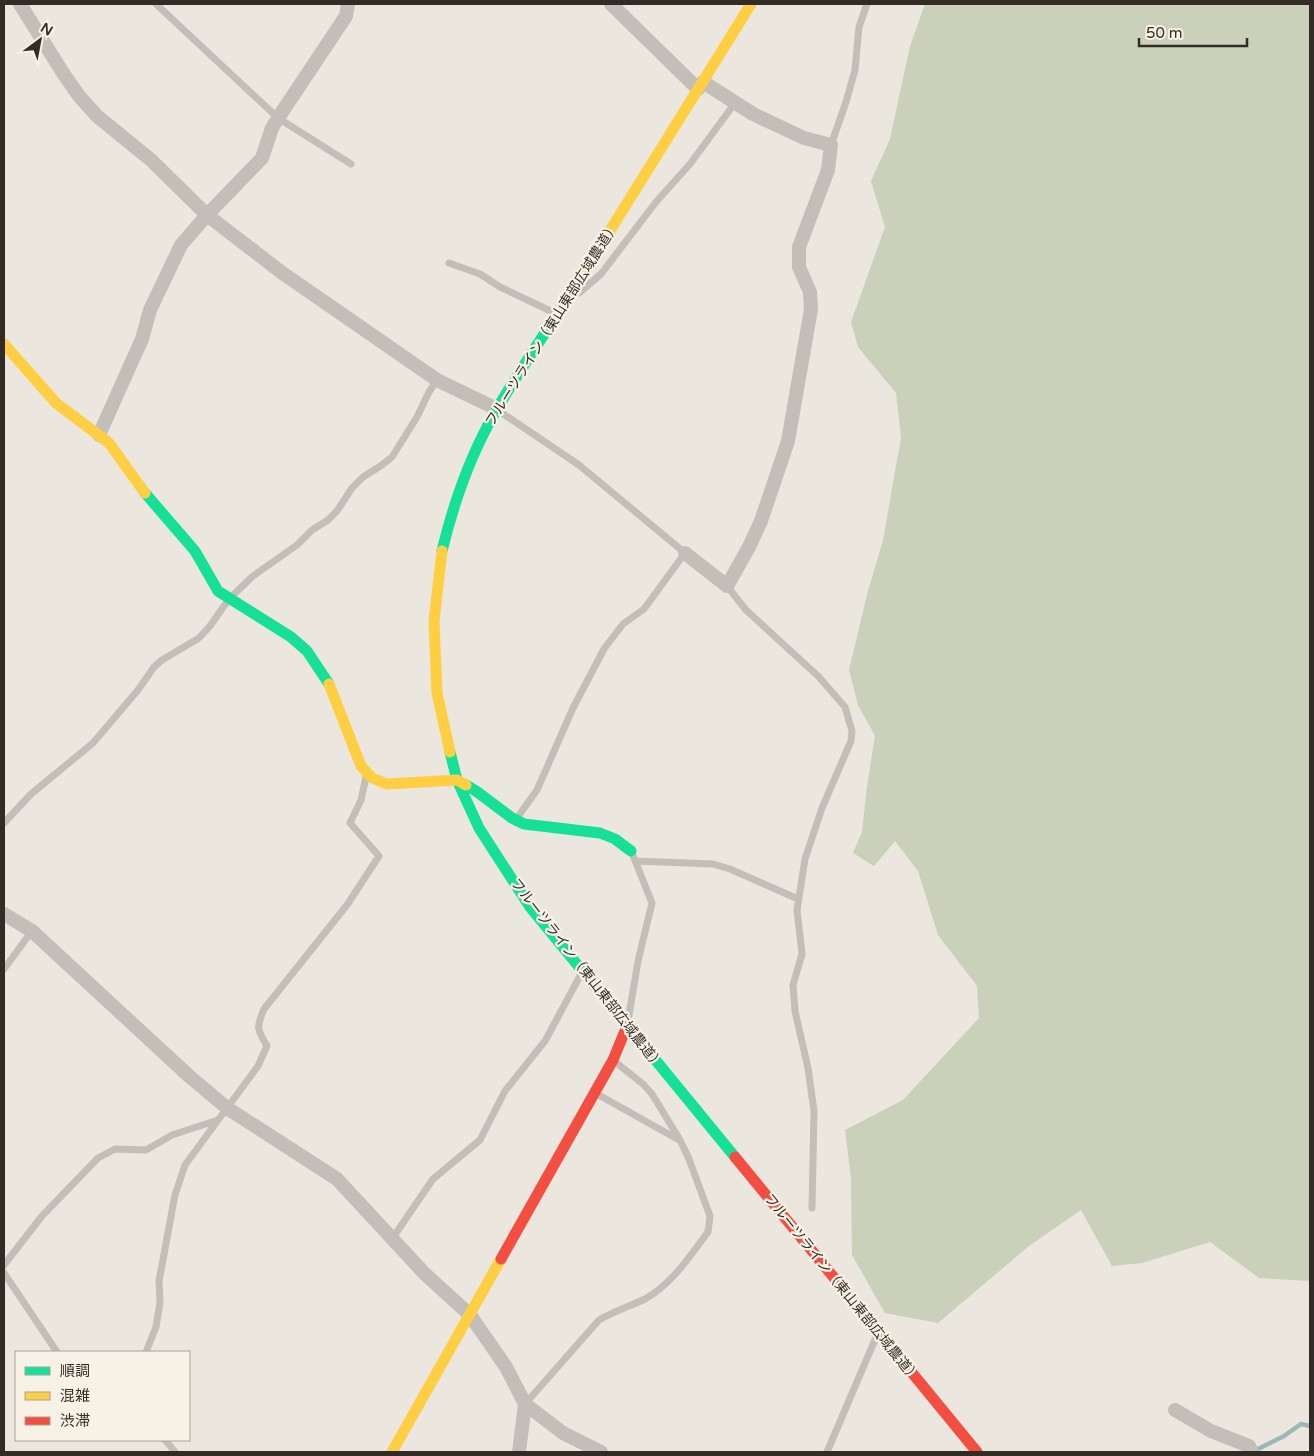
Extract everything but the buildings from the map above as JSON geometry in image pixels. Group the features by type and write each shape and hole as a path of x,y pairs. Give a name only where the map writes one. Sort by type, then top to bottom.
{"street":[{"path":"99,435 142,340 150,310 181,245 206,215 262,158 272,128 346,16 348,4"},
{"path":"610,4 701,85 753,114 804,138 831,145 828,170 798,247 799,267 810,292 811,308 788,441 761,522 727,586 686,552"},
{"name":"フルーツライン（東山東部広域農道）","path":"751,4 572,293 497,409 474,454 459,490 441,557 434,621 437,693 457,780 480,828 530,907 977,1452"},
{"path":"25,8 63,73 79,96 97,116 151,160 206,215 281,272 437,380 497,409"},
{"path":"4,344 56,403 108,443 143,490 195,552 218,591 229,600 291,637 307,651 330,683 361,766 367,775 376,781 387,784 457,780 524,824 600,833 616,839 633,856"},
{"path":"4,914 32,931 189,1076 227,1108 337,1179 424,1273 470,1315 506,1367 525,1404 562,1433 600,1452"},
{"path":"392,1452 613,1060 627,1026"},
{"path":"519,1452 525,1404"},
{"path":"1175,1410 1211,1431 1251,1449"}],"lane":[{"path":"156,4 278,118 351,164"},
{"path":"831,145 855,70 859,27 867,4"},
{"path":"572,293 580,293 601,274 656,202 690,164 735,103"},
{"path":"449,263 480,274 500,288 558,314"},
{"path":"4,822 31,794 93,743 154,667 198,638 210,626 229,600 252,576 297,545 312,530 328,520 352,488 363,477 392,457 437,380"},
{"path":"497,409 579,465 686,552 644,609 623,624 604,649 573,708 537,790 516,820"},
{"path":"727,586 746,610 818,676 845,707 852,731 851,741 822,808 805,859 796,910 802,954 793,985 795,1011 808,1068 814,1111 812,1208"},
{"path":"146,1351 156,1327 160,1302 159,1281 176,1194 185,1165 258,1066 267,1046 258,1025 264,1009 347,905 379,856 350,823 360,800 367,775"},
{"path":"627,1026 638,961 652,903 633,856 713,864 730,868 798,898"},
{"path":"4,969 32,931"},
{"path":"392,1240 433,1180 480,1140 505,1091 545,1041 583,970"},
{"path":"525,1404 599,1320 610,1313 646,1298 670,1280 708,1232 710,1216 680,1140 652,1094 643,1084 613,1060"},
{"path":"594,1092 680,1140"},
{"path":"4,1266 42,1216 98,1158 115,1149 146,1150 172,1135 218,1120"},
{"path":"4,1273 56,1351"},
{"path":"827,1452 878,1332"},
{"path":"166,1441 175,1452"}],"green space":[{"path":"925,4 1310,4 1310,1281 1259,1278 1210,1242 1142,1263 1112,1266 1081,1210 1029,1246 938,1323 885,1313 852,1255 851,1178 845,1130 903,1100 979,1018 977,986 938,935 918,871 895,841 874,866 853,853 862,832 875,736 858,705 849,670 868,591 883,540 901,438 896,393 858,347 851,322 885,227 871,181 890,139 910,46"}],"waterway":[{"path":"1254,1451 1284,1436 1301,1424 1310,1426"}],"traffic: fast":[{"path":"442,551 464,478 479,443 516,377 578,282"},
{"path":"145,493 195,551 218,591 291,637 307,651 329,684"},
{"path":"450,752 457,780 479,828 530,907 735,1157"},
{"path":"466,785 512,818 524,824 600,833 615,839 631,851"}],"traffic: slow":[{"path":"578,282 751,4"},
{"path":"4,344 56,403 109,443 145,493"},
{"path":"442,551 434,621 437,693 450,752"},
{"path":"329,684 361,766 372,778 387,784 457,780 466,785"},
{"path":"392,1452 501,1259"}],"traffic: jam":[{"path":"501,1259 613,1060 627,1026"},
{"path":"735,1157 977,1452"}]}
